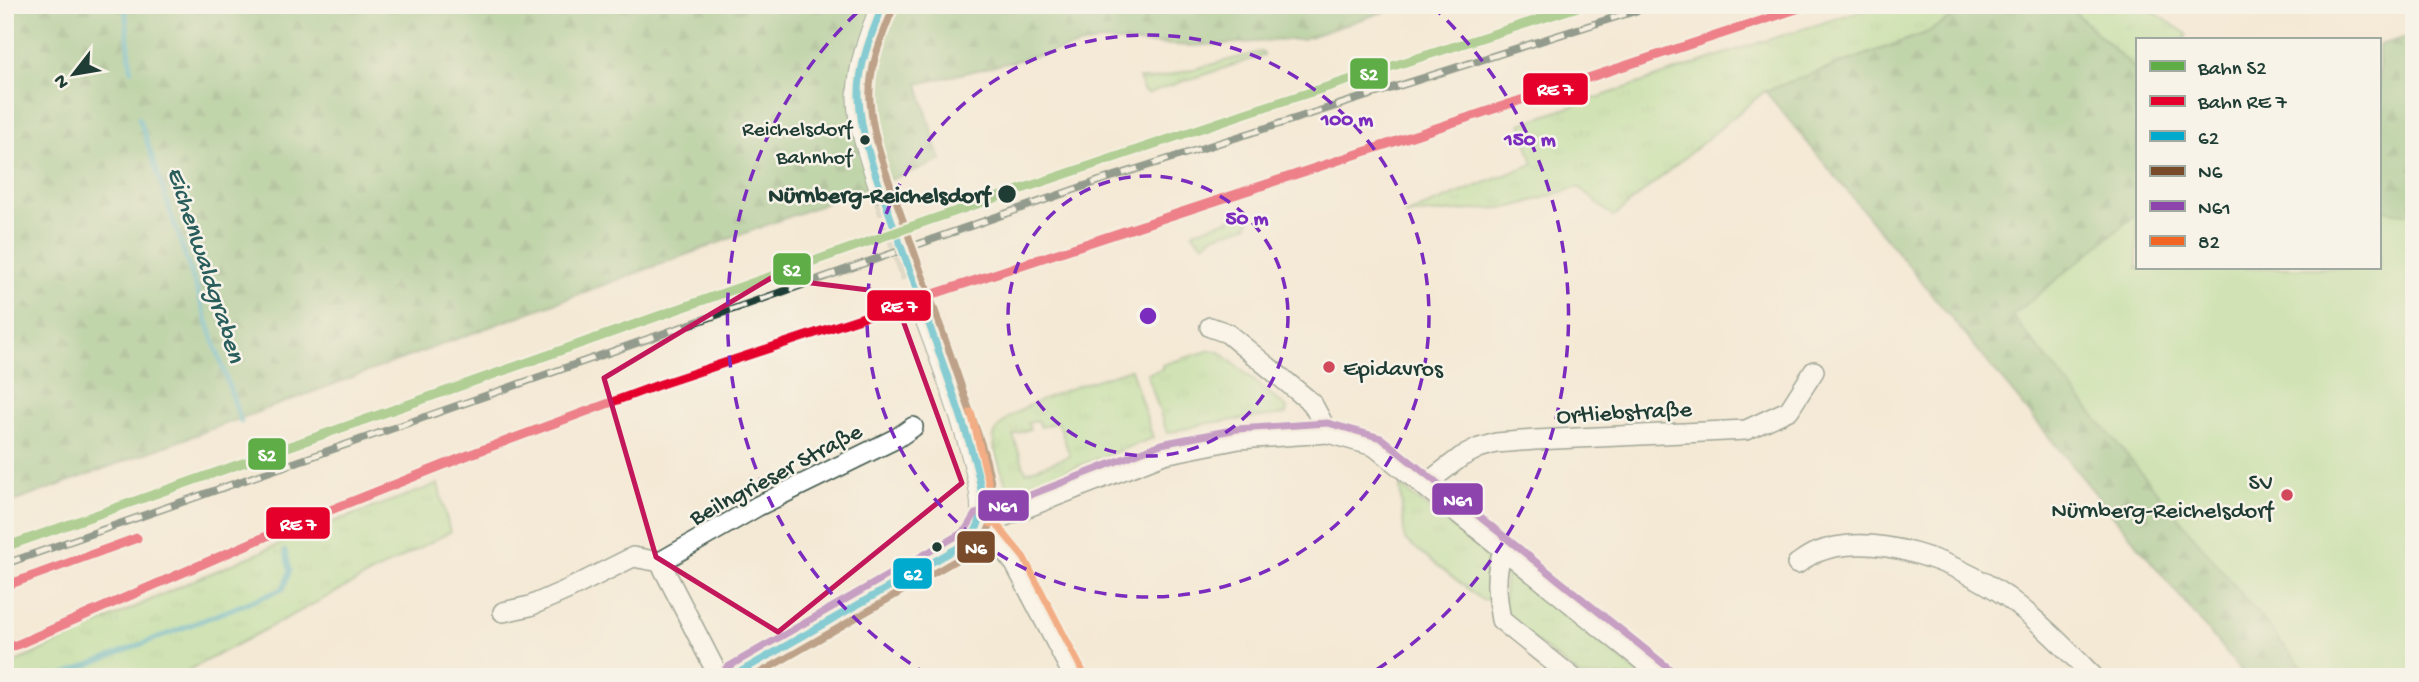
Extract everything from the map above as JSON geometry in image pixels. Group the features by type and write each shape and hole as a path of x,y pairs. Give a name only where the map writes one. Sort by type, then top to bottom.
{"street":[{"path":"882,191 866,140 859,97 863,62 883,5"},
{"path":"731,677 966,544 975,535 983,511 968,437 923,309"},
{"path":"1210,327 1227,333 1312,403 1328,433"},
{"name":"Ortliebstraße","path":"1423,486 1440,470 1461,457 1496,443 1746,430 1789,410 1814,371"},
{"name":"Beilngrieser Straße","path":"660,562 758,506 897,438 913,427"},
{"path":"981,522 1023,510 1164,454 1240,439 1328,433 1374,446 1663,677"},
{"path":"981,522 1015,564 1074,677"},
{"path":"1797,564 1815,553 1836,547 1861,545 1906,551 1943,563 1982,581 2007,598 2035,620 2094,677"},
{"path":"1504,550 1498,561 1496,593 1501,620 1572,677"},
{"path":"503,612 530,606 633,557 660,562 719,677"}],"highlighted area":[{"path":"771,278 893,293 962,483 778,632 656,557 604,378"}],"green space":[{"path":"5,5 1390,5 1386,11 1303,39 1192,46 1100,41 918,84 941,161 5,505"},
{"path":"1879,5 1973,5 1926,33 1765,91 1613,217 1579,187 1512,207 1404,215 1533,164 1521,124 1739,49"},
{"path":"1973,5 2067,5 2136,70 2136,215 2012,316 2309,675 2307,677 2246,677 1765,91 1926,33"},
{"path":"2067,5 2143,5 2187,34 2185,38 2136,38 2136,70"},
{"path":"2414,35 2414,215 2380,209 2380,45"},
{"path":"1260,52 1264,55 1148,93 1143,90 1139,78 1151,80"},
{"name":"SV Nürnberg-Reichelsdorf","path":"2380,209 2414,215 2414,677 2310,677 2012,316 2136,215 2136,270 2380,270"},
{"path":"1243,215 1250,219 1247,226 1214,236 1203,244 1193,234 1194,231"},
{"path":"1211,350 1220,352 1287,408 1286,414 1209,423 1167,433 1147,374 1162,369 1162,365"},
{"path":"1131,369 1153,438 1015,490 1006,484 994,442 1000,425 1032,404 1076,386","holes":["1038,420 1041,427 1058,422 1070,456 1026,472 1013,435 1030,429 1028,423"]},
{"path":"438,484 450,532 175,677 5,677 5,667 192,581 325,525"},
{"path":"1400,486 1490,556 1494,578 1488,600 1482,600 1405,540"},
{"path":"1506,568 1643,677 1581,677 1520,629 1503,608"}],"waterway":[{"name":"Eichenwaldgraben","path":"125,5 131,70"},
{"name":"Eichenwaldgraben","path":"139,118 241,422"},
{"name":"Eichenwaldgraben","path":"57,677 283,589 290,570 285,551"}],"tunnel":[{"path":"882,191 923,309"}],"railway":[{"path":"5,564 1099,181 1654,5"}],"rail line":[{"name":"S2","path":"5,547 930,220 1252,111 1584,5"}],"transit line":[{"name":"62","path":"731,677 966,543 980,521 982,496 970,445 877,180 863,131 859,86 866,51 883,5"},
{"path":"5,650 283,529 471,454 661,384 1809,5"},
{"name":"N6","path":"753,677 972,551 990,528 993,496 985,455 888,178 872,117 870,89 873,65 893,9"},
{"name":"82","path":"971,412 992,497 991,524"},
{"name":"N61","path":"726,668 960,534 975,514 1161,444 1237,429 1328,423 1381,438 1670,669"},
{"name":"82","path":"989,515 1024,558 1083,672"},
{"path":"5,586 137,538"}],"place":[{"name":"Reichelsdorf Bahnhof","path":"865,140"},
{"name":"Nürnberg-Reichelsdorf","path":"1007,194"},
{"name":"Epidavros","path":"1329,367"},
{"name":"SV Nürnberg-Reichelsdorf","path":"2287,495"}]}
